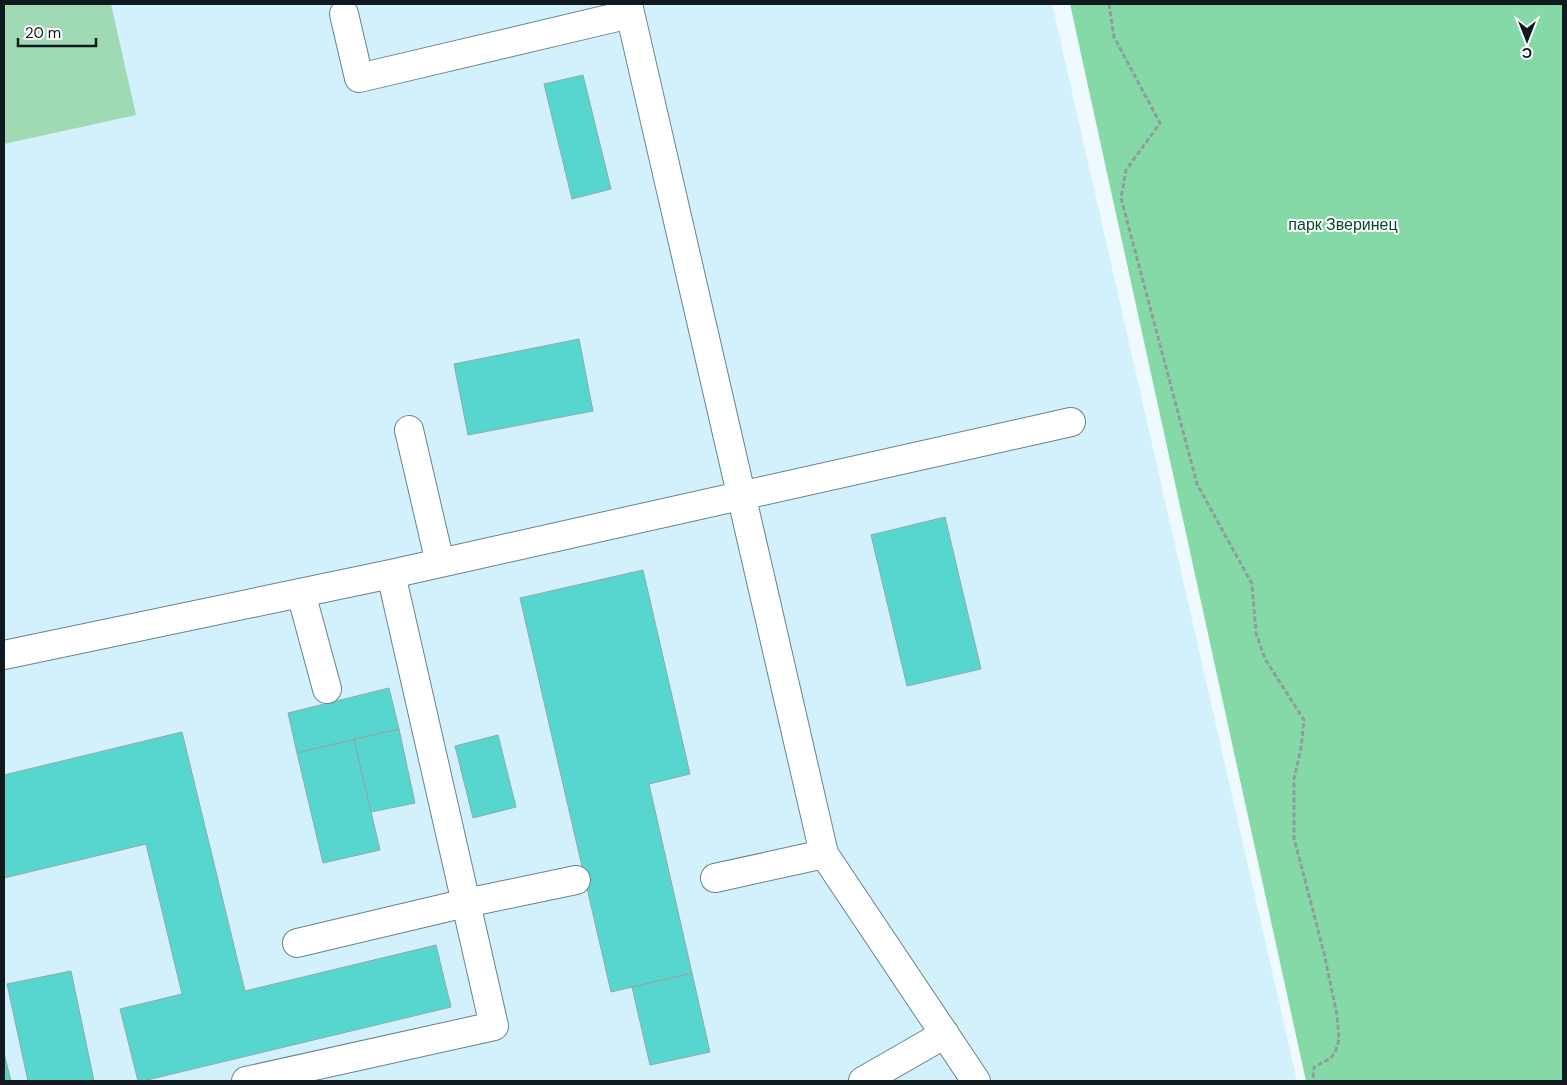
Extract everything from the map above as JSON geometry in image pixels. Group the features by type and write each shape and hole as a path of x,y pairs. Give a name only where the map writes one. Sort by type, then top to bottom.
{"lane":[{"path":"344,14 359,78 629,9 824,854 976,1081"},
{"path":"4,655 391,574 1071,422"},
{"path":"409,430 440,563"},
{"path":"246,1081 494,1026 391,574"},
{"path":"301,593 327,689"},
{"path":"715,878 824,854"},
{"path":"297,943 466,903 576,880"},
{"path":"863,1081 945,1034"}],"path":[{"path":"1110,4 1114,37 1160,123 1126,170 1121,198 1197,484 1252,584 1256,633 1265,660 1304,720 1301,748 1294,779 1294,838 1324,953 1340,1039 1331,1058 1314,1067 1313,1081"}],"shaded area":[{"path":"4,4 1052,4 1297,1081 4,1081"}],"green space":[{"path":"4,4 111,4 136,115 4,144"},
{"name":"парк Зверинец","path":"1070,4 1563,4 1563,1081 1306,1081"}],"building":[{"path":"583,75 611,189 572,199 544,84"},
{"path":"579,339 593,411 468,435 454,364"},
{"path":"945,517 981,669 907,686 871,535"},
{"path":"643,570 690,774 649,784 692,973 611,992 520,598"},
{"path":"389,688 399,729 297,753 288,713"},
{"path":"399,729 415,803 371,812 354,739"},
{"path":"182,732 245,991 436,945 451,1007 138,1081 120,1009 182,994 146,844 4,878 4,775"},
{"path":"498,735 516,807 473,818 455,746"},
{"path":"354,739 380,850 323,863 297,753"},
{"path":"71,971 94,1081 28,1081 7,984"},
{"path":"692,973 710,1052 650,1065 632,987"},
{"path":"4,1053 11,1081 4,1081"}]}
